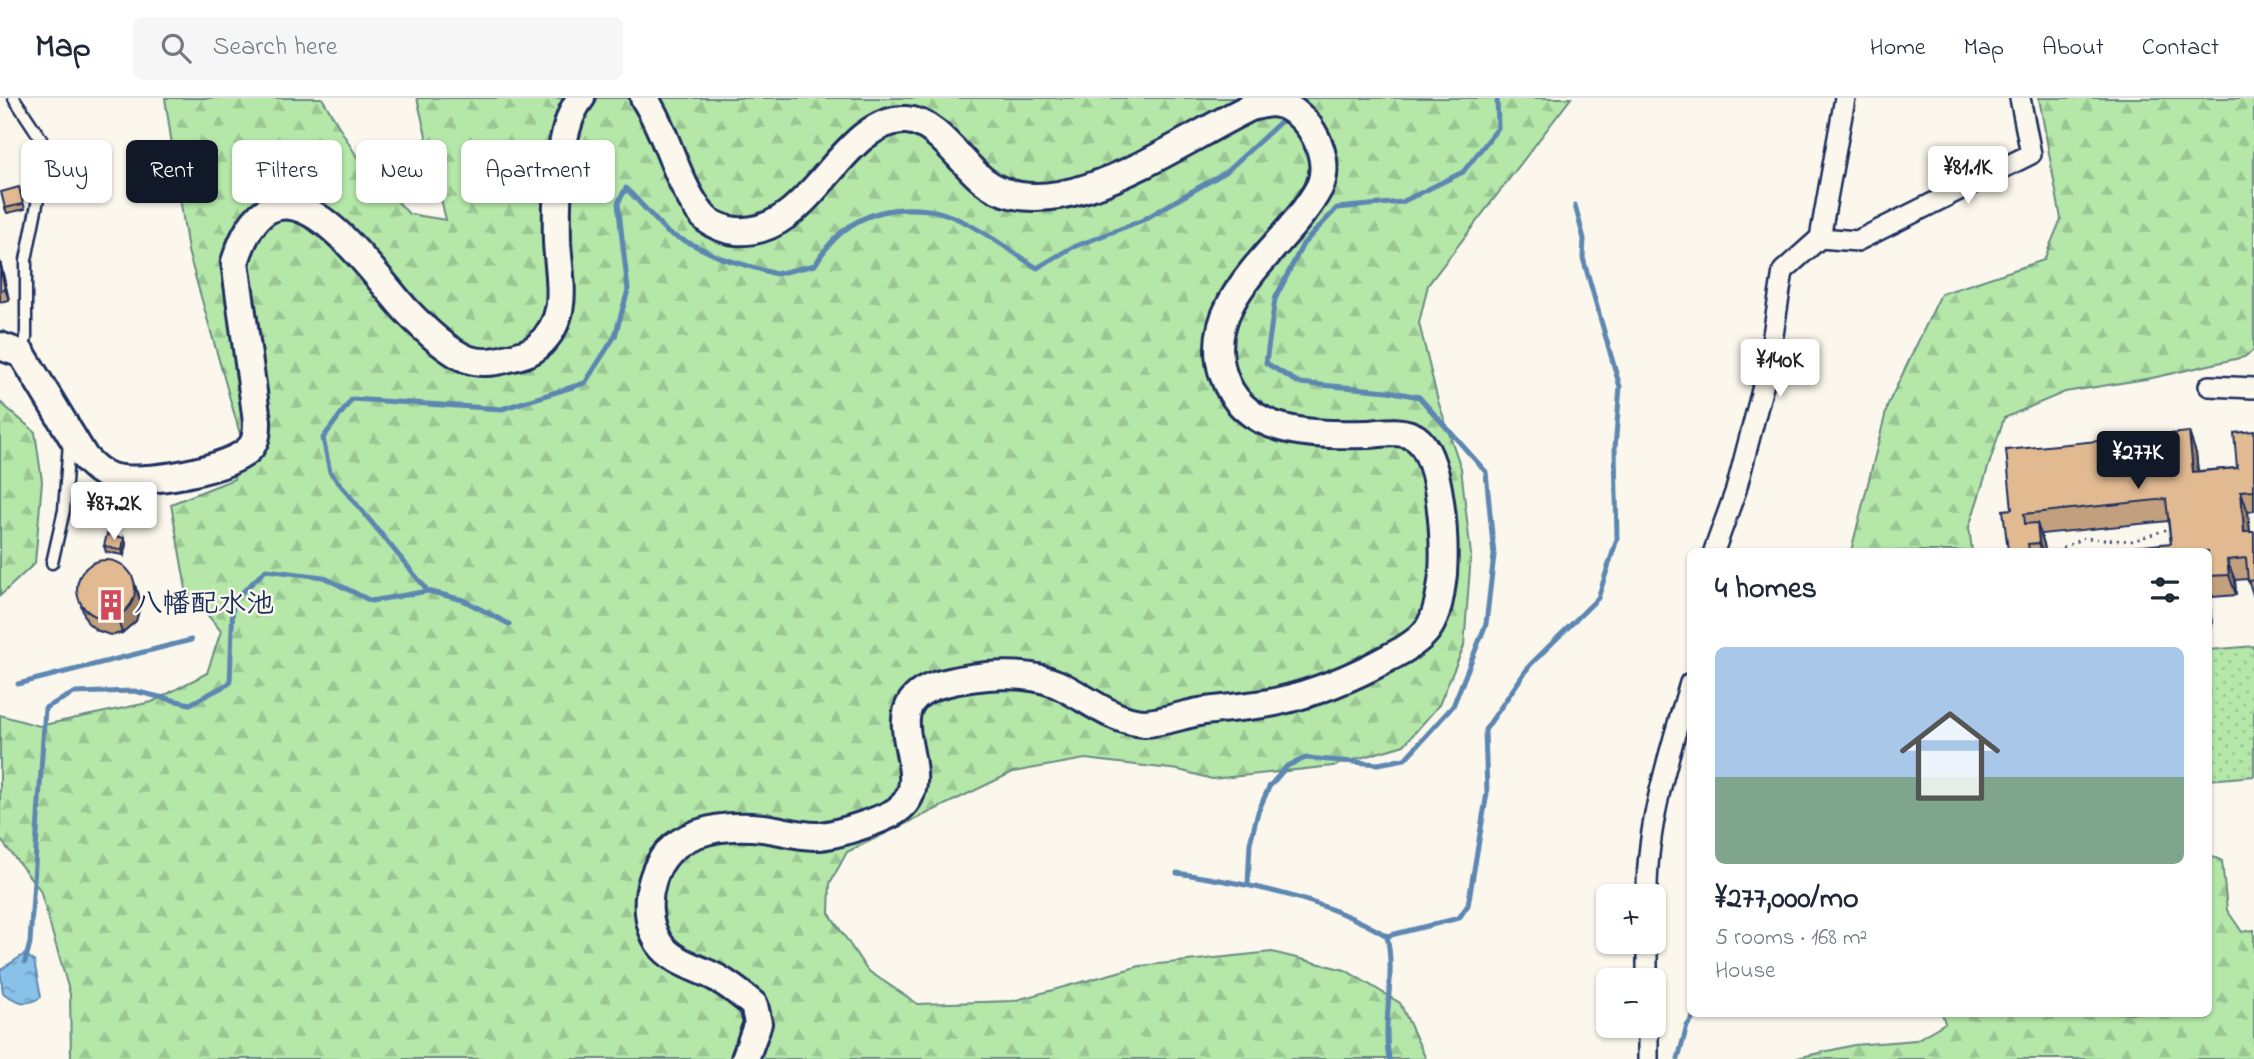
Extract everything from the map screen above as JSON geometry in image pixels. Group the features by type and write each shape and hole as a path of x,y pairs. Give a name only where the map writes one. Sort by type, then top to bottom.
{"street":[{"path":"11,350 70,431 85,458 98,471 134,481 158,480 202,470 241,456 251,447 257,435 257,421 235,262 242,240 259,215 279,206 312,211 341,233 407,311 456,353 469,359 495,361 536,349 551,332 559,316 563,288 557,222 562,168 566,129 581,98"},
{"path":"644,98 683,182 705,219 728,230 755,232 781,221 864,138 895,121 907,120 925,127 943,141 960,161 1002,192 1019,197 1038,197 1118,177 1251,107 1275,102 1299,113 1313,131 1322,157 1321,184 1238,292 1228,310 1217,347 1222,371 1237,400 1261,419 1288,431 1316,436 1405,432 1420,440 1429,456 1434,475 1442,527 1443,573 1437,605 1427,630 1382,662 1321,690 1269,703 1231,707 1147,723 1118,716 1052,681 1014,676 975,678 939,684 919,696 907,712 904,729 915,775 914,791 899,810 819,836 758,827 728,827 706,831 676,844 659,861 650,888 648,914 658,941 671,955 716,977 754,1005 758,1023 745,1059"},
{"path":"1714,548 1715,540 1736,490 1768,367 1783,271 1820,238 1845,98"},
{"path":"1820,238 1857,241 2031,154 2020,98"},
{"path":"2209,386 2254,388"},
{"path":"1647,884 1666,764 1687,693"},
{"path":"1648,1038 1648,1059"}],"lane":[{"path":"11,350 26,338 26,260 45,164 41,139 14,98"},
{"path":"52,563 64,510 70,431"}],"path":[{"path":"2063,548 2083,538 2133,541 2174,527"},
{"path":"2131,547 2133,541"}],"green space":[{"path":"165,98 322,98 356,155 356,203 399,203 409,214 446,220 442,203 447,203 447,140 427,140 417,98 1571,98 1428,285 1419,323 1438,401 1461,468 1471,555 1464,646 1439,705 1404,745 1333,766 1212,779 1179,770 1085,759 1013,772 847,852 830,883 829,913 867,970 918,1004 1013,1001 1140,966 1272,952 1345,970 1400,1003 1426,1059 71,1059 70,994 40,890 0,839 0,715 39,726 152,702 207,673 221,631 186,589 171,504 234,479 242,441 188,251 181,203 218,203 218,140 171,140"},
{"path":"2039,98 2254,98 2254,350 2244,357 2152,378 2065,392 2004,418 1969,527 1972,548 1852,548 1888,404 1941,294 2044,260 2061,219"},
{"path":"0,402 35,432 42,481 35,563 0,596"},
{"path":"2254,646 2254,776 2212,780 2212,650"},
{"path":"2212,856 2222,861 2227,910 2242,932 2254,930 2254,1059 1793,1059 1854,1045 1916,1040 1945,1023 1943,1017 2212,1017"}],"water":[{"path":"25,954 34,961 41,997 26,1003 3,993 0,970"}],"building":[{"path":"19,187 23,204 5,208 1,192"},
{"path":"0,266 5,289 0,291"},
{"path":"2254,431 2254,490 2241,491 2244,532 2254,532 2254,580 2248,581 2246,558 2227,560 2229,575 2212,576 2212,548 2122,548 2171,543 2166,499 2024,514 2025,524 2037,523 2039,543 2028,544 2029,548 2008,548 2003,510 2012,509 2006,450 2189,432 2193,472 2237,468 2234,433"},
{"path":"107,534 124,538 122,550 104,546"},
{"name":"八幡配水池","path":"106,560 117,562 130,573 135,589 133,600 122,613 106,618 95,616 82,605 77,589 79,578 90,565"}],"waterway":[{"path":"1248,884 1250,843 1258,812 1269,787 1287,766 1306,758 1378,764 1405,759 1453,706 1486,624 1494,555 1486,472 1419,397 1388,391 1299,383 1266,363 1275,299 1303,244 1337,208 1402,202 1463,172 1498,128 1497,98"},
{"path":"428,591 330,472 323,438 352,399 502,409 585,383 615,336 628,290 618,203 626,188 668,233 721,258 776,274 815,265 836,237 862,219 877,213 910,209 928,210 955,218 984,233 1037,268 1071,248 1143,220 1227,171 1288,115"},
{"path":"1387,936 1459,918 1468,905 1487,793 1485,730 1530,665 1598,598 1617,539 1615,448 1620,387 1583,258 1584,239 1575,205"},
{"path":"25,962 30,943 45,708 74,693 134,691 190,704 230,683 233,601 266,570 323,577 371,601 428,591 463,600 509,624"},
{"path":"18,684 191,640"},
{"path":"1177,873 1232,882 1312,902 1387,936 1390,967 1387,1028 1389,1059"},
{"path":"1678,1059 1687,1026 1693,1017"}],"place":[{"name":"八幡配水池","path":"111,605"}]}
